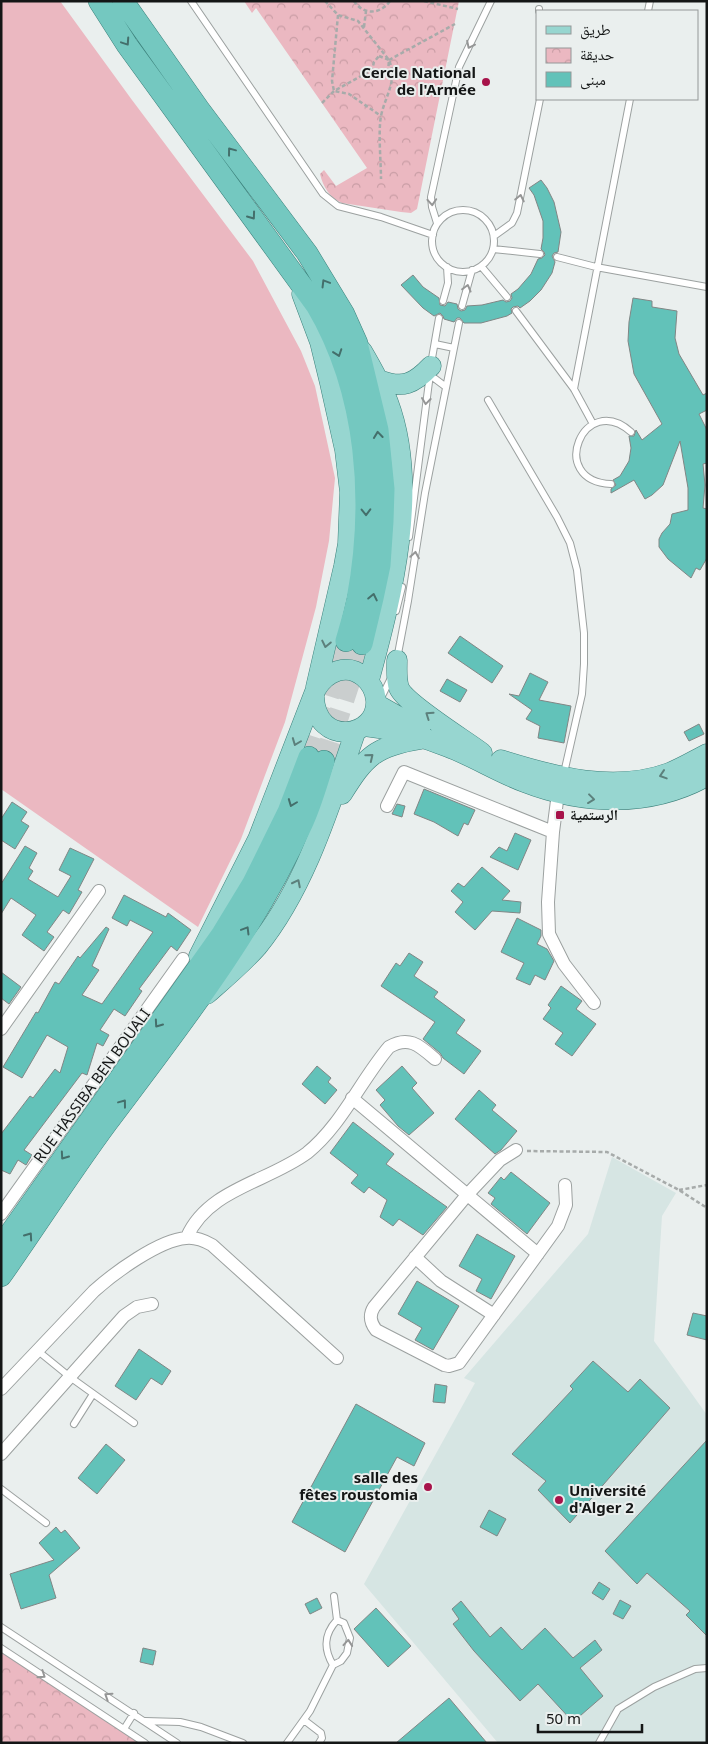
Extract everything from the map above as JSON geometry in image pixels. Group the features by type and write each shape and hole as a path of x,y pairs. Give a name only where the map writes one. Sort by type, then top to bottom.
{"highway":[{"path":"98,1 127,44 294,273 326,322 335,344 354,402 365,464 366,523 354,642 374,598 380,565 384,489 378,430 357,343 344,314 307,253 199,109 123,1"},
{"path":"1,1276 105,1126 193,992 222,934 253,883 317,759"},
{"path":"1,1246 193,992"}],"main road":[{"path":"294,273 320,342 345,450 350,492 348,544 315,693 314,706 322,723 338,732 347,732 360,728 394,730 448,747 522,781 561,785 603,782 624,783 649,779 670,772 707,754"},
{"path":"193,992 235,970 257,946 283,908 323,826 360,728 370,720 397,551 402,503 402,474 396,431 389,404 379,380 357,343"},
{"path":"379,380 404,385 411,383 428,372"},
{"path":"391,654 403,694 415,705 484,754"},
{"path":"193,992 207,937 229,898 258,839 315,693 322,680 330,673 350,670 360,674 373,692 400,719 432,734 527,768 561,785 597,799 640,799 681,789 707,776"},
{"path":"323,826 356,773 368,759 377,752 392,745 423,738"}],"street":[{"path":"387,806 404,772 553,832"},
{"path":"561,785 553,832 548,902 549,934 564,964 594,1003"},
{"path":"1,1029 99,891"},
{"name":"RUE HASSIBA BEN BOUALI","path":"1,1214 183,959"},
{"path":"187,1237 195,1222 210,1206 259,1178 298,1159 325,1136 385,1053 395,1044 409,1042 415,1044 435,1059"},
{"path":"352,1098 538,1254"},
{"path":"516,1150 500,1160 467,1195 372,1311 371,1321 376,1330 444,1365 454,1366 459,1363 558,1226 563,1216 566,1200 565,1185"},
{"path":"1,1390 94,1291 120,1270 152,1250 187,1237 212,1245 336,1358"},
{"path":"415,1257 441,1281 494,1314"},
{"path":"1,1454 124,1316 137,1307 152,1304"}],"lane":[{"path":"191,1 323,194 338,206 381,217 433,235"},
{"path":"438,223 432,207 431,197 459,67 491,1"},
{"path":"494,236 512,223 517,213 540,100"},
{"path":"574,389 596,266 630,100"},
{"path":"465,210 475,212 484,217 494,236 493,249 488,258 481,266 472,270 456,271 447,267 435,254 432,245 433,235 438,223 454,211 465,210"},
{"path":"493,249 540,254"},
{"path":"556,257 707,286"},
{"path":"481,266 507,297"},
{"path":"443,301 448,283 447,267"},
{"path":"462,306 472,270"},
{"path":"516,311 550,360 574,389 593,424"},
{"path":"408,544 428,372 439,318"},
{"path":"373,692 391,654 408,601 421,514 459,323"},
{"path":"435,344 454,348"},
{"path":"428,372 446,387"},
{"path":"488,400 558,518 570,543 577,570 584,633 582,694 561,785"},
{"path":"611,484 600,484 582,472 577,462 575,451 578,440 584,431 593,424 603,421 624,425 632,432"},
{"path":"395,616 404,576"},
{"path":"373,692 387,688 391,654"},
{"path":"38,1351 70,1377 134,1423"},
{"path":"74,1424 93,1394"},
{"path":"1,1489 46,1523"},
{"path":"333,1665 328,1657 326,1635 337,1620 334,1596"},
{"path":"287,1743 310,1712 333,1665 341,1661 347,1653 350,1638 344,1623 337,1620"},
{"path":"1,1627 177,1743"},
{"path":"1,1648 145,1743"},
{"path":"599,1743 618,1709 654,1686 695,1669 707,1668"},
{"path":"124,1729 134,1713"},
{"path":"304,1720 321,1733 322,1738 319,1743"},
{"path":"144,1721 180,1722 201,1727 243,1743"},
{"path":"212,1732 229,1743"}],"path":[{"path":"325,1 338,15 358,21 389,60 393,77 381,116 381,179"},
{"path":"354,1 360,9 366,11 383,9 390,1"},
{"path":"424,1 458,9"},
{"path":"364,27 366,11"},
{"path":"334,91 332,82 338,15"},
{"path":"322,103 334,91 372,70 378,56 389,60 454,24"},
{"path":"372,70 380,75 388,72 389,60"},
{"path":"334,91 349,94 381,116"},
{"path":"516,1150 607,1152 679,1190 707,1208"},
{"path":"679,1190 707,1185"}],"shaded area":[{"name":"Université d'Alger 2","path":"612,1157 676,1193 662,1216 654,1341 707,1415 707,1743 498,1743 364,1584 475,1383 464,1378 588,1234"}],"green space":[{"path":"1,1 60,1 253,261 301,351 315,386 335,478 329,541 316,607 285,722 241,839 198,927 1,789"},
{"path":"244,1 459,1 417,209 411,213 342,203 325,188 320,174 324,170 336,186 367,168 256,8 252,13"},
{"path":"1,1648 145,1743 1,1743"}],"building":[{"path":"541,180 554,202 561,232 558,252 552,256 555,262 552,273 541,290 530,301 520,308 518,306 513,307 511,309 512,313 507,316 481,323 464,323 460,318 457,318 454,322 444,319 440,313 434,316 423,308 401,285 413,275 423,287 439,298 440,305 445,306 448,302 457,304 458,309 461,311 465,310 467,306 503,300 506,302 510,301 512,298 511,294 531,274 538,259 545,255 541,249 543,221 534,195 529,188"},
{"path":"633,298 652,301 652,307 677,311 675,338 679,354 703,395 707,393 707,410 699,414 707,430 707,463 703,464 705,485 703,508 707,509 707,558 700,570 696,568 691,578 668,559 659,547 659,539 670,524 672,514 688,510 688,488 680,441 663,485 652,495 645,499 634,480 611,493 611,489 616,485 613,480 620,476 629,461 631,448 629,436 634,436 636,430 642,440 662,424 634,374 628,341"},
{"path":"460,636 503,666 492,683 448,653"},
{"path":"530,673 548,682 539,700 571,706 564,743 538,738 540,726 526,719 532,710 509,694 519,696"},
{"path":"447,679 467,690 460,702 440,691"},
{"path":"699,724 704,734 689,741 684,732"},
{"path":"424,789 475,810 468,825 464,823 458,836 434,822 414,814"},
{"path":"12,802 27,812 21,821 29,826 15,849 1,840 1,819"},
{"path":"397,804 405,806 402,817 392,814"},
{"path":"515,833 531,840 518,870 490,857 499,847 507,851"},
{"path":"25,846 37,853 29,868 33,871 28,879 58,897 71,876 59,870 70,848 94,859 78,890 82,892 69,914 63,910 47,932 54,937 44,951 22,935 36,915 11,898 1,914 1,884"},
{"path":"482,867 510,891 502,900 521,902 520,913 492,911 475,930 455,912 463,902 451,891 458,883 464,887"},
{"path":"124,895 166,917 168,913 191,930 177,951 171,946 139,989 142,991 125,1016 114,1009 100,1030 109,1035 103,1046 97,1043 87,1075 82,1073 24,1150 32,1155 26,1165 18,1160 10,1174 1,1170 1,1134 30,1096 33,1098 55,1069 60,1073 68,1047 47,1035 22,1078 3,1067 36,1012 38,1013 55,982 59,984 78,956 80,958 106,927 109,929 92,966 99,970 82,995 102,1004 153,932 130,920 127,926 112,918"},
{"path":"517,918 541,930 541,936 537,944 547,949 554,961 545,980 535,975 530,985 516,979 524,963 501,952"},
{"path":"409,953 423,962 414,976 438,992 434,997 465,1020 456,1033 481,1051 464,1074 423,1039 435,1022 381,986 396,963 400,966"},
{"path":"1,972 21,987 9,1004 1,998"},
{"path":"561,986 582,1001 576,1009 596,1024 572,1056 555,1044 563,1033 543,1019 551,1008 548,1005"},
{"path":"317,1066 331,1078 328,1082 337,1090 325,1104 302,1084"},
{"path":"402,1066 417,1083 412,1088 434,1113 409,1135 398,1126 380,1105 385,1100 376,1090"},
{"path":"479,1090 496,1105 492,1110 517,1131 501,1150 495,1154 455,1119"},
{"path":"353,1122 394,1154 386,1164 447,1207 423,1235 399,1219 393,1226 380,1217 387,1200 369,1187 364,1193 351,1183 358,1175 330,1153"},
{"path":"511,1172 550,1203 527,1234 491,1204 495,1198 488,1193 501,1177 504,1180"},
{"path":"477,1234 515,1256 491,1299 476,1291 482,1279 459,1266"},
{"path":"417,1281 459,1306 433,1350 415,1340 422,1328 398,1314"},
{"path":"693,1313 707,1316 707,1340 687,1335"},
{"path":"139,1349 171,1371 162,1385 151,1378 136,1400 115,1386"},
{"path":"593,1361 628,1392 640,1379 670,1408 570,1523 538,1490 546,1481 512,1454 573,1389 570,1386"},
{"path":"435,1384 447,1386 445,1403 433,1402"},
{"path":"356,1404 425,1443 414,1466 397,1457 345,1552 292,1522"},
{"path":"707,1440 707,1636 686,1615 690,1611 647,1573 637,1584 605,1551"},
{"path":"106,1444 125,1460 97,1494 78,1478"},
{"path":"489,1510 506,1519 497,1536 480,1527"},
{"path":"56,1527 61,1533 65,1530 80,1548 49,1575 56,1598 21,1609 10,1574 54,1560 39,1543"},
{"path":"599,1582 610,1589 603,1600 592,1593"},
{"path":"317,1598 322,1608 310,1614 305,1604"},
{"path":"620,1600 631,1606 623,1619 613,1614"},
{"path":"461,1601 490,1637 501,1627 522,1650 545,1628 573,1658 595,1640 602,1650 580,1668 603,1696 573,1722 538,1684 520,1701 474,1651 453,1624 459,1619 452,1609"},
{"path":"376,1608 411,1646 388,1667 354,1629"},
{"path":"143,1648 156,1651 153,1665 140,1662"},
{"path":"449,1698 487,1743 396,1743"}],"tunnel":[{"path":"309,757 346,641"},
{"path":"324,761 362,644"}],"place":[{"name":"Cercle National de l'Armée","path":"486,82"},
{"name":"الرستمية","path":"560,815"},
{"name":"salle des fêtes roustomia","path":"428,1487"},
{"name":"Université d'Alger 2","path":"559,1500"}]}
